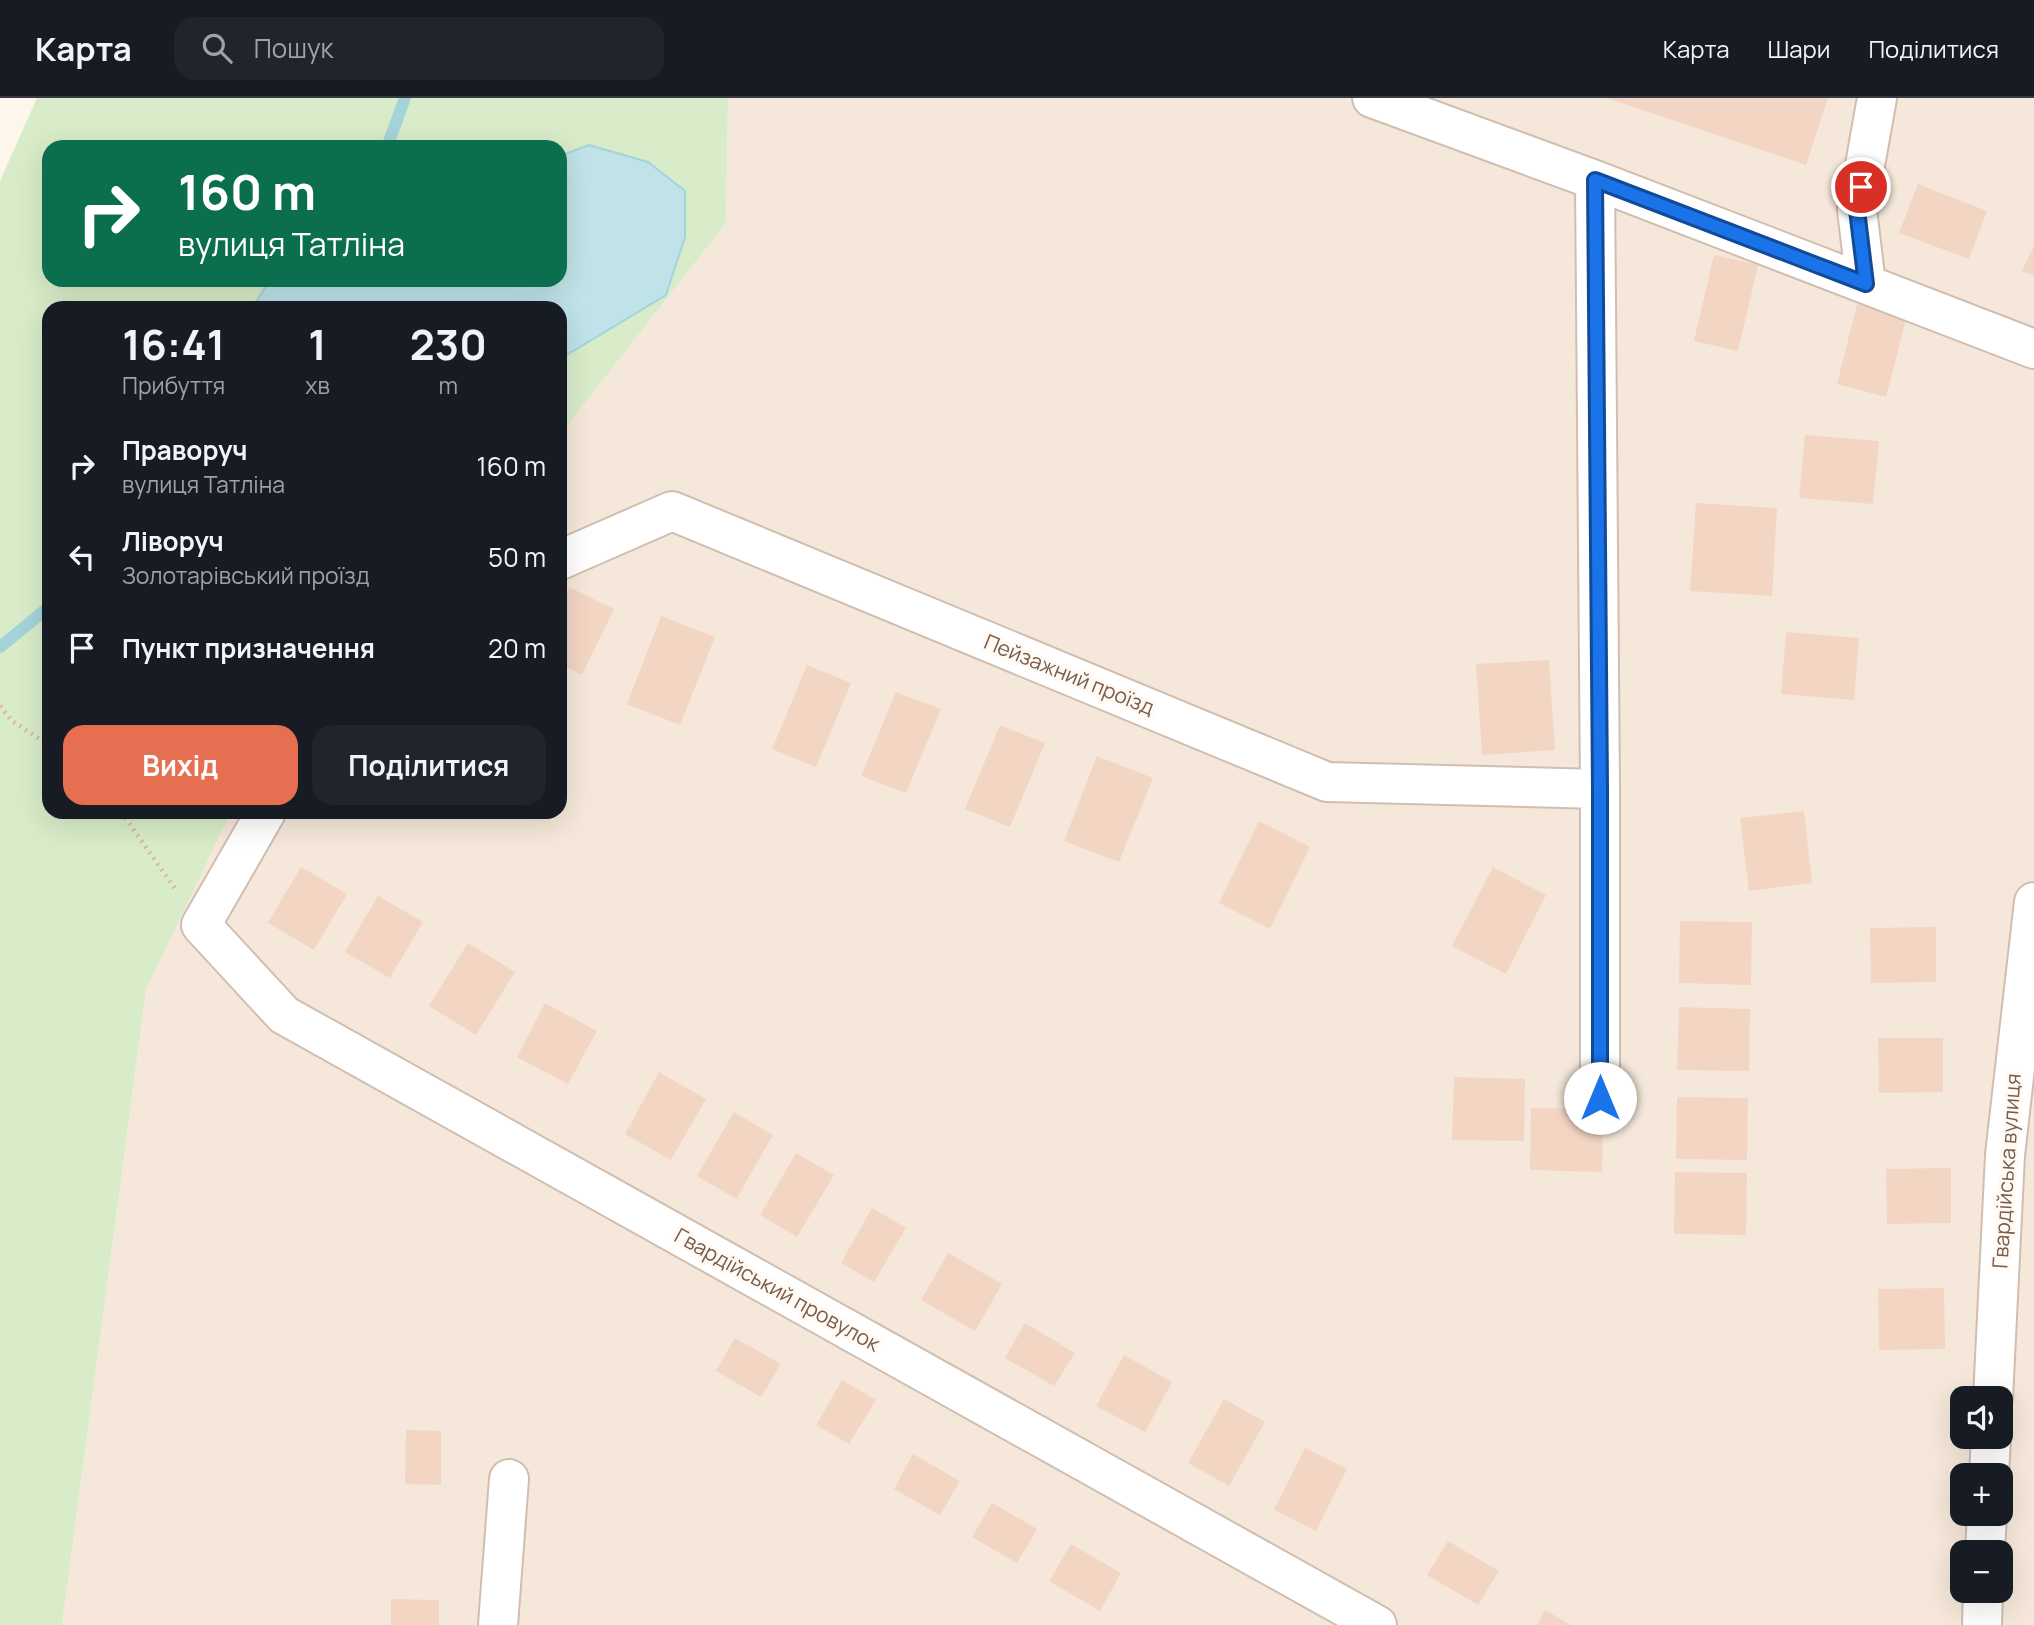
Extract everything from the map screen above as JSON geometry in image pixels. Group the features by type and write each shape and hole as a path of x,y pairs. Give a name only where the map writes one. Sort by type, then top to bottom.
{"street":[{"path":"1372,98 1595,180 2034,349"},
{"path":"1866,284 1857,210 1877,98"},
{"path":"1595,180 1600,1098"},
{"name":"Пейзажний проїзд","path":"567,557 672,511 1328,782 1600,789"},
{"path":"201,925 262,819"},
{"name":"Гвардійська вулиця","path":"1994,1386 2005,1155 2034,902"},
{"name":"Гвардійський провулок","path":"201,925 284,1015 1377,1625"},
{"path":"498,1625 509,1479"},
{"path":"1982,1625 1983,1603"}],"path":[{"path":"0,706 12,721 42,740"},
{"path":"126,819 201,925"}],"shaded area":[{"path":"728,98 2034,98 2034,1625 62,1625 146,990 228,819 567,819 567,425 726,223"}],"green space":[{"path":"37,98 728,98 726,223 567,425 567,301 42,301 42,819 228,819 146,990 62,1625 0,1625 0,181"}],"water":[{"path":"589,145 648,162 685,191 685,237 666,295 567,355 567,301 256,301 266,287 567,287 567,153"}],"building":[{"path":"1607,98 1828,98 1806,165"},
{"path":"1918,184 1987,211 1969,259 1899,233"},
{"path":"2034,245 2034,276 2022,271"},
{"path":"1714,255 1758,265 1738,351 1694,341"},
{"path":"1857,304 1907,316 1886,397 1837,384"},
{"path":"1805,435 1879,441 1873,504 1799,498"},
{"path":"1696,503 1777,508 1772,596 1690,591"},
{"path":"569,587 614,609 582,675 567,668"},
{"path":"661,616 715,637 680,725 627,704"},
{"path":"1786,632 1859,638 1854,700 1781,694"},
{"path":"1549,660 1555,750 1482,755 1476,664"},
{"path":"807,665 851,683 816,767 772,749"},
{"path":"896,692 941,709 906,793 861,776"},
{"path":"1000,725 1045,743 1010,827 965,809"},
{"path":"1097,756 1153,778 1119,862 1064,841"},
{"path":"1804,811 1812,883 1749,891 1740,818"},
{"path":"1259,821 1310,847 1270,929 1219,903"},
{"path":"301,867 347,894 314,950 268,923"},
{"path":"1493,867 1546,895 1506,974 1452,946"},
{"path":"378,896 423,922 390,978 345,952"},
{"path":"1680,921 1752,922 1751,985 1679,983"},
{"path":"1936,927 1936,982 1871,983 1870,928"},
{"path":"468,943 515,972 476,1035 429,1006"},
{"path":"545,1003 597,1031 568,1084 517,1057"},
{"path":"1679,1007 1750,1009 1749,1071 1677,1070"},
{"path":"1878,1038 1943,1038 1943,1092 1879,1093"},
{"path":"659,1072 706,1099 671,1160 625,1134"},
{"path":"1454,1077 1525,1079 1524,1141 1452,1140"},
{"path":"1677,1097 1748,1098 1747,1160 1676,1159"},
{"path":"1531,1108 1603,1109 1602,1172 1530,1170"},
{"path":"734,1112 773,1135 736,1199 697,1176"},
{"path":"796,1153 834,1175 797,1237 760,1215"},
{"path":"1951,1168 1951,1223 1887,1224 1886,1169"},
{"path":"1675,1172 1747,1173 1746,1235 1674,1234"},
{"path":"872,1208 906,1228 874,1282 841,1263"},
{"path":"948,1253 1002,1284 975,1331 921,1300"},
{"path":"1944,1288 1945,1349 1879,1350 1878,1289"},
{"path":"1025,1323 1075,1353 1054,1386 1005,1358"},
{"path":"735,1338 781,1364 761,1397 716,1371"},
{"path":"1124,1355 1172,1382 1145,1432 1096,1406"},
{"path":"842,1380 876,1400 849,1444 816,1425"},
{"path":"1224,1399 1265,1422 1229,1486 1188,1463"},
{"path":"406,1430 441,1431 441,1485 405,1484"},
{"path":"1305,1448 1347,1469 1316,1531 1274,1510"},
{"path":"913,1454 960,1481 940,1515 894,1489"},
{"path":"992,1503 1037,1529 1017,1563 972,1537"},
{"path":"1448,1541 1499,1571 1478,1605 1427,1575"},
{"path":"1071,1544 1121,1573 1100,1611 1049,1581"},
{"path":"391,1599 439,1600 439,1625 391,1625"},
{"path":"1545,1610 1571,1625 1537,1625"}],"waterway":[{"path":"390,140 405,98"},
{"path":"0,647 42,613"}],"route":[{"path":"1600,1098 1595,180 1866,284 1857,210 1861,187"}]}
